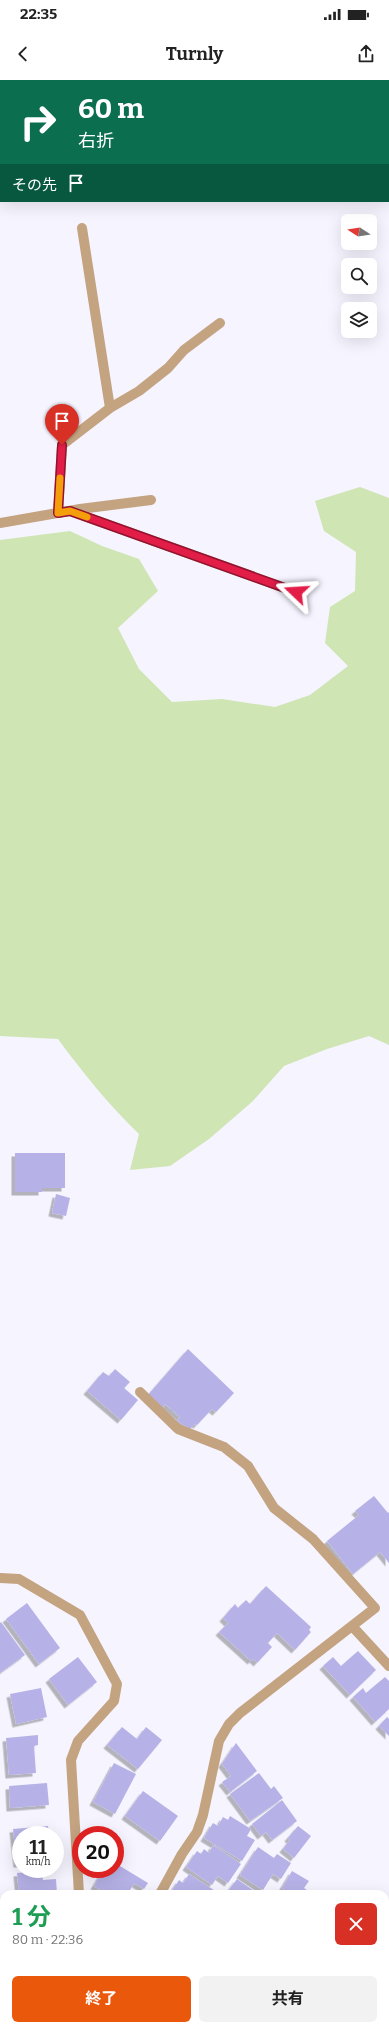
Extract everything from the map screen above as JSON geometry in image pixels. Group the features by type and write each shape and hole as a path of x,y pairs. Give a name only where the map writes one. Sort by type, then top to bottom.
{"street":[{"path":"82,228 110,408"},
{"path":"58,513 62,445 110,408 139,391 168,368 184,350 220,323"},
{"path":"0,523 70,511 151,500"},
{"path":"70,511 296,592"},
{"path":"140,1392 178,1429 224,1447 248,1466 274,1508 313,1539 375,1608 240,1713 230,1724 219,1741 203,1815 197,1832 182,1854 162,1890"},
{"path":"0,1578 19,1579 80,1615 117,1684 114,1701 78,1741 71,1760 79,1890"},
{"path":"352,1626 389,1666"}],"green space":[{"path":"360,487 389,498 389,1045 369,1036 327,1049 284,1066 253,1101 209,1139 170,1166 130,1170 139,1134 117,1112 58,1039 0,1036 0,540 70,531 102,546 139,559 158,591 118,628 139,669 172,702 222,699 275,707 310,695 348,666 325,643 330,607 355,591 356,552 324,531 315,501"}],"building":[{"path":"15,1153 65,1153 65,1188 42,1188 42,1192 15,1192"},
{"path":"56,1194 70,1198 66,1216 52,1213"},
{"path":"188,1349 234,1393 216,1412 212,1409 197,1425 195,1424 190,1429 177,1421 180,1417 165,1404 162,1409 148,1395"},
{"path":"115,1369 130,1382 124,1388 138,1400 121,1420 87,1391 103,1372 109,1376"},
{"path":"374,1496 388,1513 389,1512 389,1563 380,1552 353,1574 327,1541 359,1515 355,1511"},
{"path":"266,1586 311,1627 309,1630 311,1632 295,1650 277,1633 268,1643 272,1647 257,1663 253,1659 251,1661 219,1632 228,1623 223,1618 235,1604 238,1608 246,1600 250,1604"},
{"path":"27,1603 60,1648 39,1664 6,1619"},
{"path":"1,1622 25,1655 0,1673 0,1623"},
{"path":"358,1651 376,1670 350,1695 323,1666 333,1657 341,1666"},
{"path":"78,1657 97,1682 68,1705 49,1679"},
{"path":"385,1677 389,1681 389,1709 375,1722 353,1697 363,1688 366,1693"},
{"path":"41,1688 47,1717 16,1724 10,1694"},
{"path":"387,1717 389,1719 389,1736 379,1726"},
{"path":"122,1727 137,1739 146,1727 162,1740 138,1769 107,1745"},
{"path":"38,1735 38,1745 34,1746 36,1773 9,1775 6,1738"},
{"path":"236,1743 257,1771 230,1792 222,1782 231,1776 222,1764"},
{"path":"114,1763 136,1774 115,1814 93,1802"},
{"path":"259,1773 271,1789 274,1786 283,1798 250,1821 230,1794"},
{"path":"47,1783 49,1805 10,1808 9,1786"},
{"path":"143,1791 178,1816 160,1841 125,1816"},
{"path":"282,1800 297,1821 272,1840 266,1832 261,1836 252,1824"},
{"path":"230,1816 251,1829 247,1836 255,1840 242,1861 204,1838 213,1823 218,1826 223,1817 228,1820"},
{"path":"298,1826 311,1836 294,1858 283,1849 290,1840 288,1838"},
{"path":"213,1845 241,1864 228,1883 218,1876 212,1885 186,1867 197,1851 201,1854 204,1849 209,1853"},
{"path":"258,1847 274,1858 277,1854 291,1863 281,1879 273,1874 263,1890 240,1875"},
{"path":"124,1868 148,1883 144,1889 134,1883 130,1890 100,1890 94,1886 99,1878 124,1878"},
{"path":"292,1871 309,1881 304,1888 307,1890 284,1890 282,1888"},
{"path":"189,1874 214,1890 173,1890 179,1880 183,1883"},
{"path":"17,1878 43,1878 43,1880 56,1879 57,1890 19,1890"},
{"path":"237,1879 253,1890 229,1890"}],"slow traffic":[{"path":"60,478 58,513 70,511 87,517"}],"route":[{"path":"62,445 58,513 70,511 296,592"}]}
